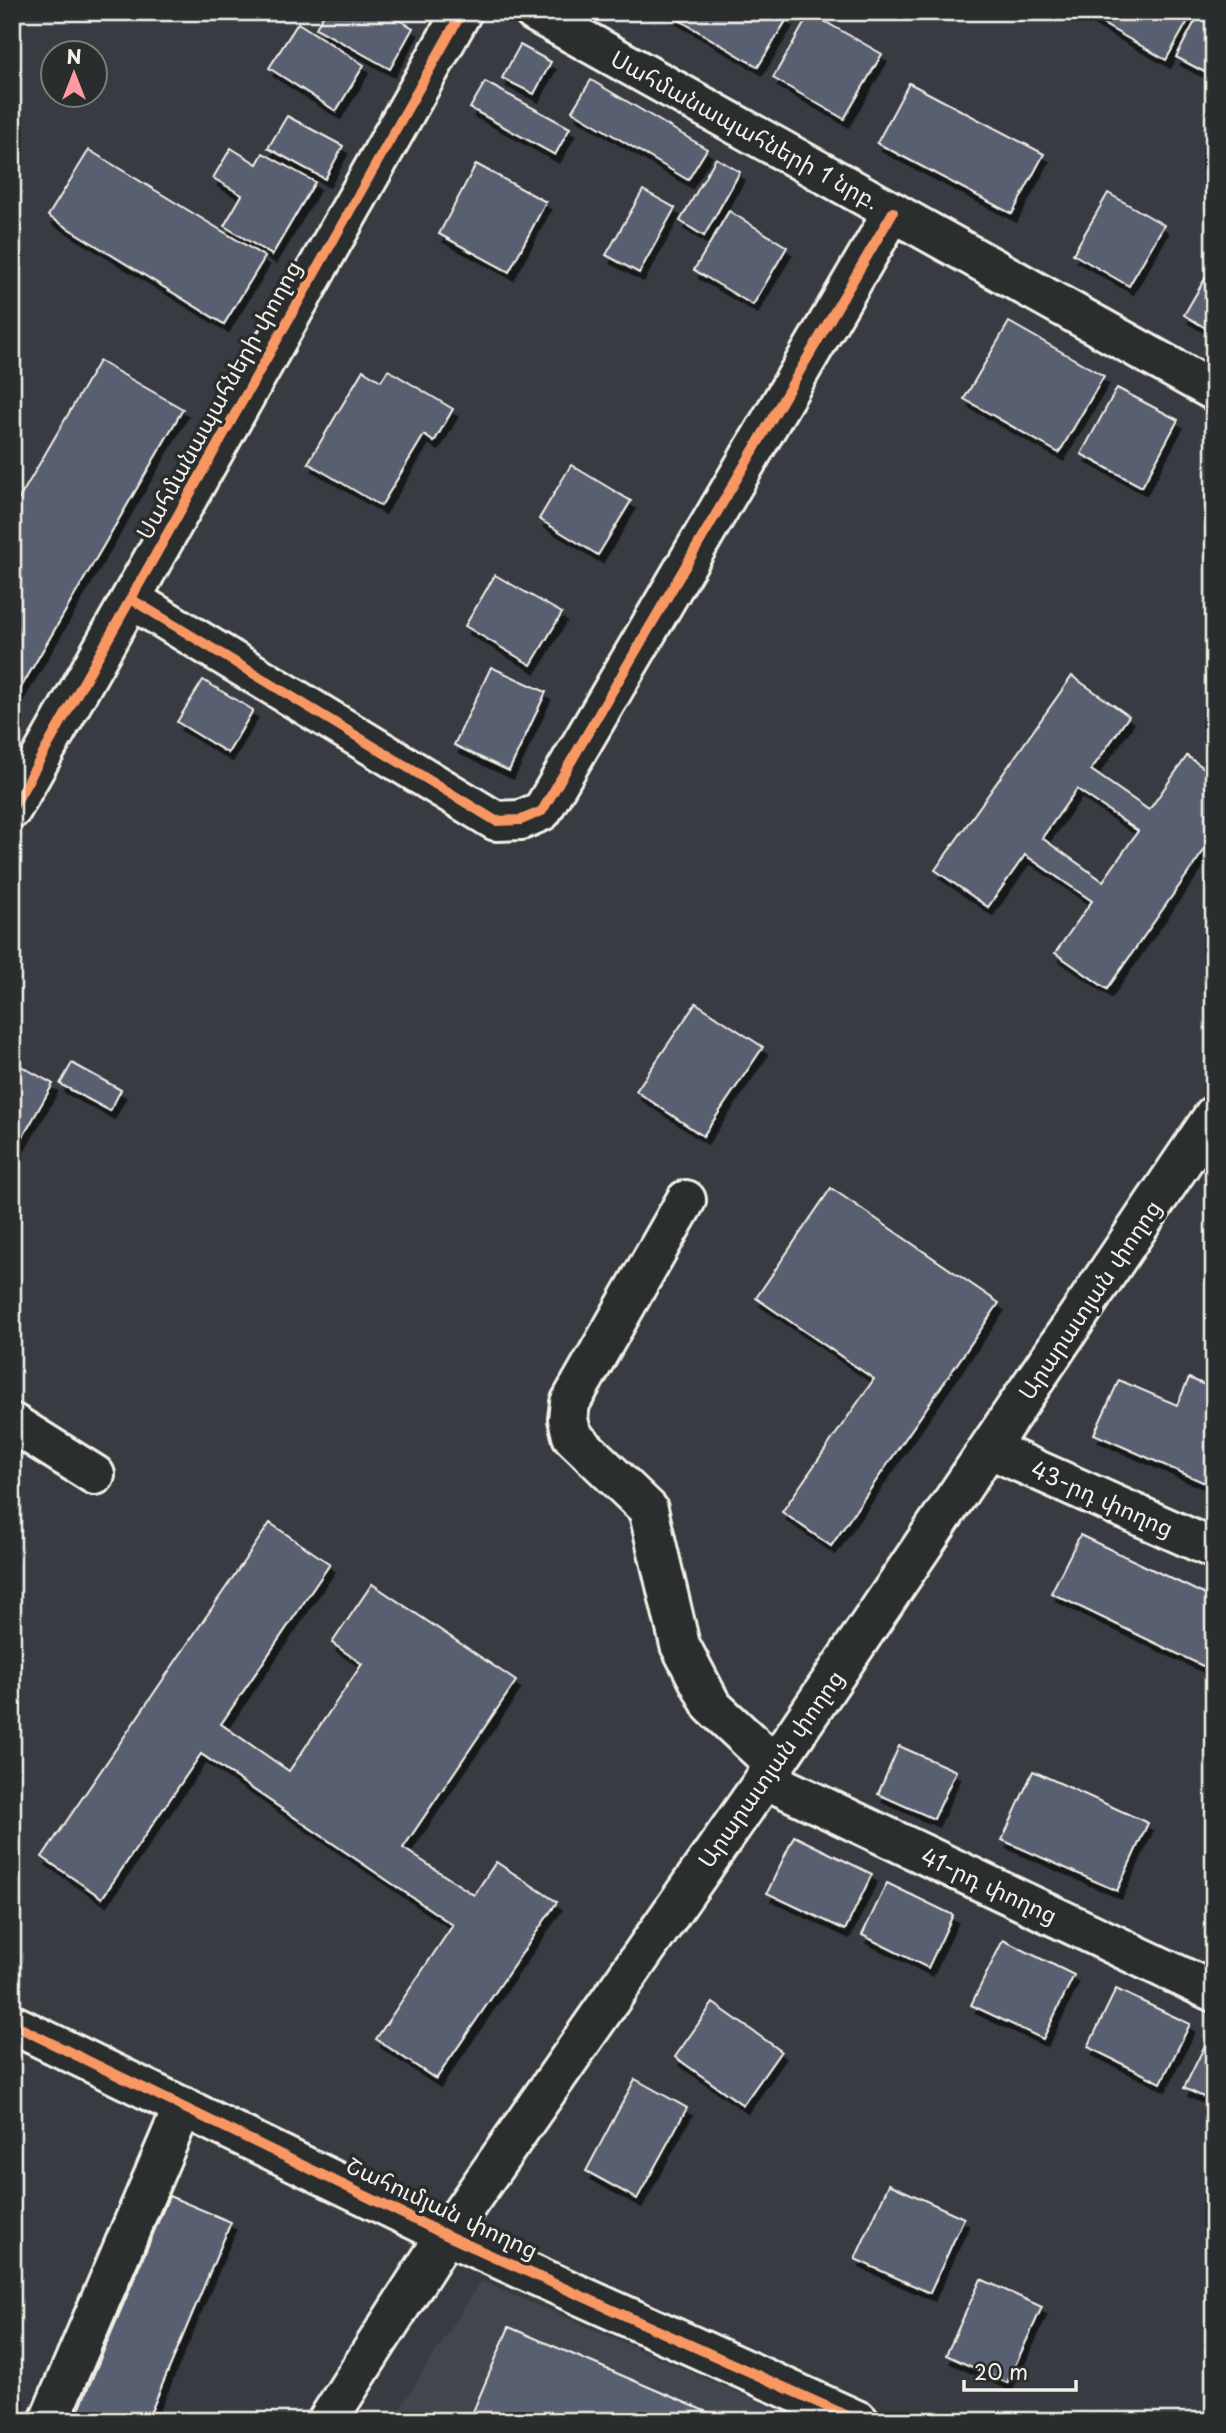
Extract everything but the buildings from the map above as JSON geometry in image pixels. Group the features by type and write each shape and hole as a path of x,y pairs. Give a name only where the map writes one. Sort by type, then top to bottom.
{"street":[{"name":"Սահմանապահների փողոց","path":"12,809 462,12"},
{"name":"Սահմանապահների 1 նրբ.","path":"534,12 1214,391"},
{"path":"131,599 496,821 522,820 542,811 893,212"},
{"name":"Արարատյան փողոց","path":"327,2421 446,2235 770,1772 1214,1115"},
{"name":"41-րդ փողոց","path":"686,1200 570,1403 568,1419 572,1436 648,1509 680,1645 712,1706 770,1772 1214,1992"},
{"path":"12,1423 95,1475"},
{"name":"43-րդ փողոց","path":"990,1448 1214,1549"},
{"name":"Շահումյան փողոց","path":"12,2024 446,2235 859,2421"},
{"path":"49,2421 183,2107"}],"shaded area":[{"path":"481,2281 803,2421 392,2421"}],"cycle path":[{"path":"12,809 462,12"},
{"path":"131,599 496,821 521,820 542,811 893,212"},
{"path":"12,2024 446,2235 859,2421"}]}
